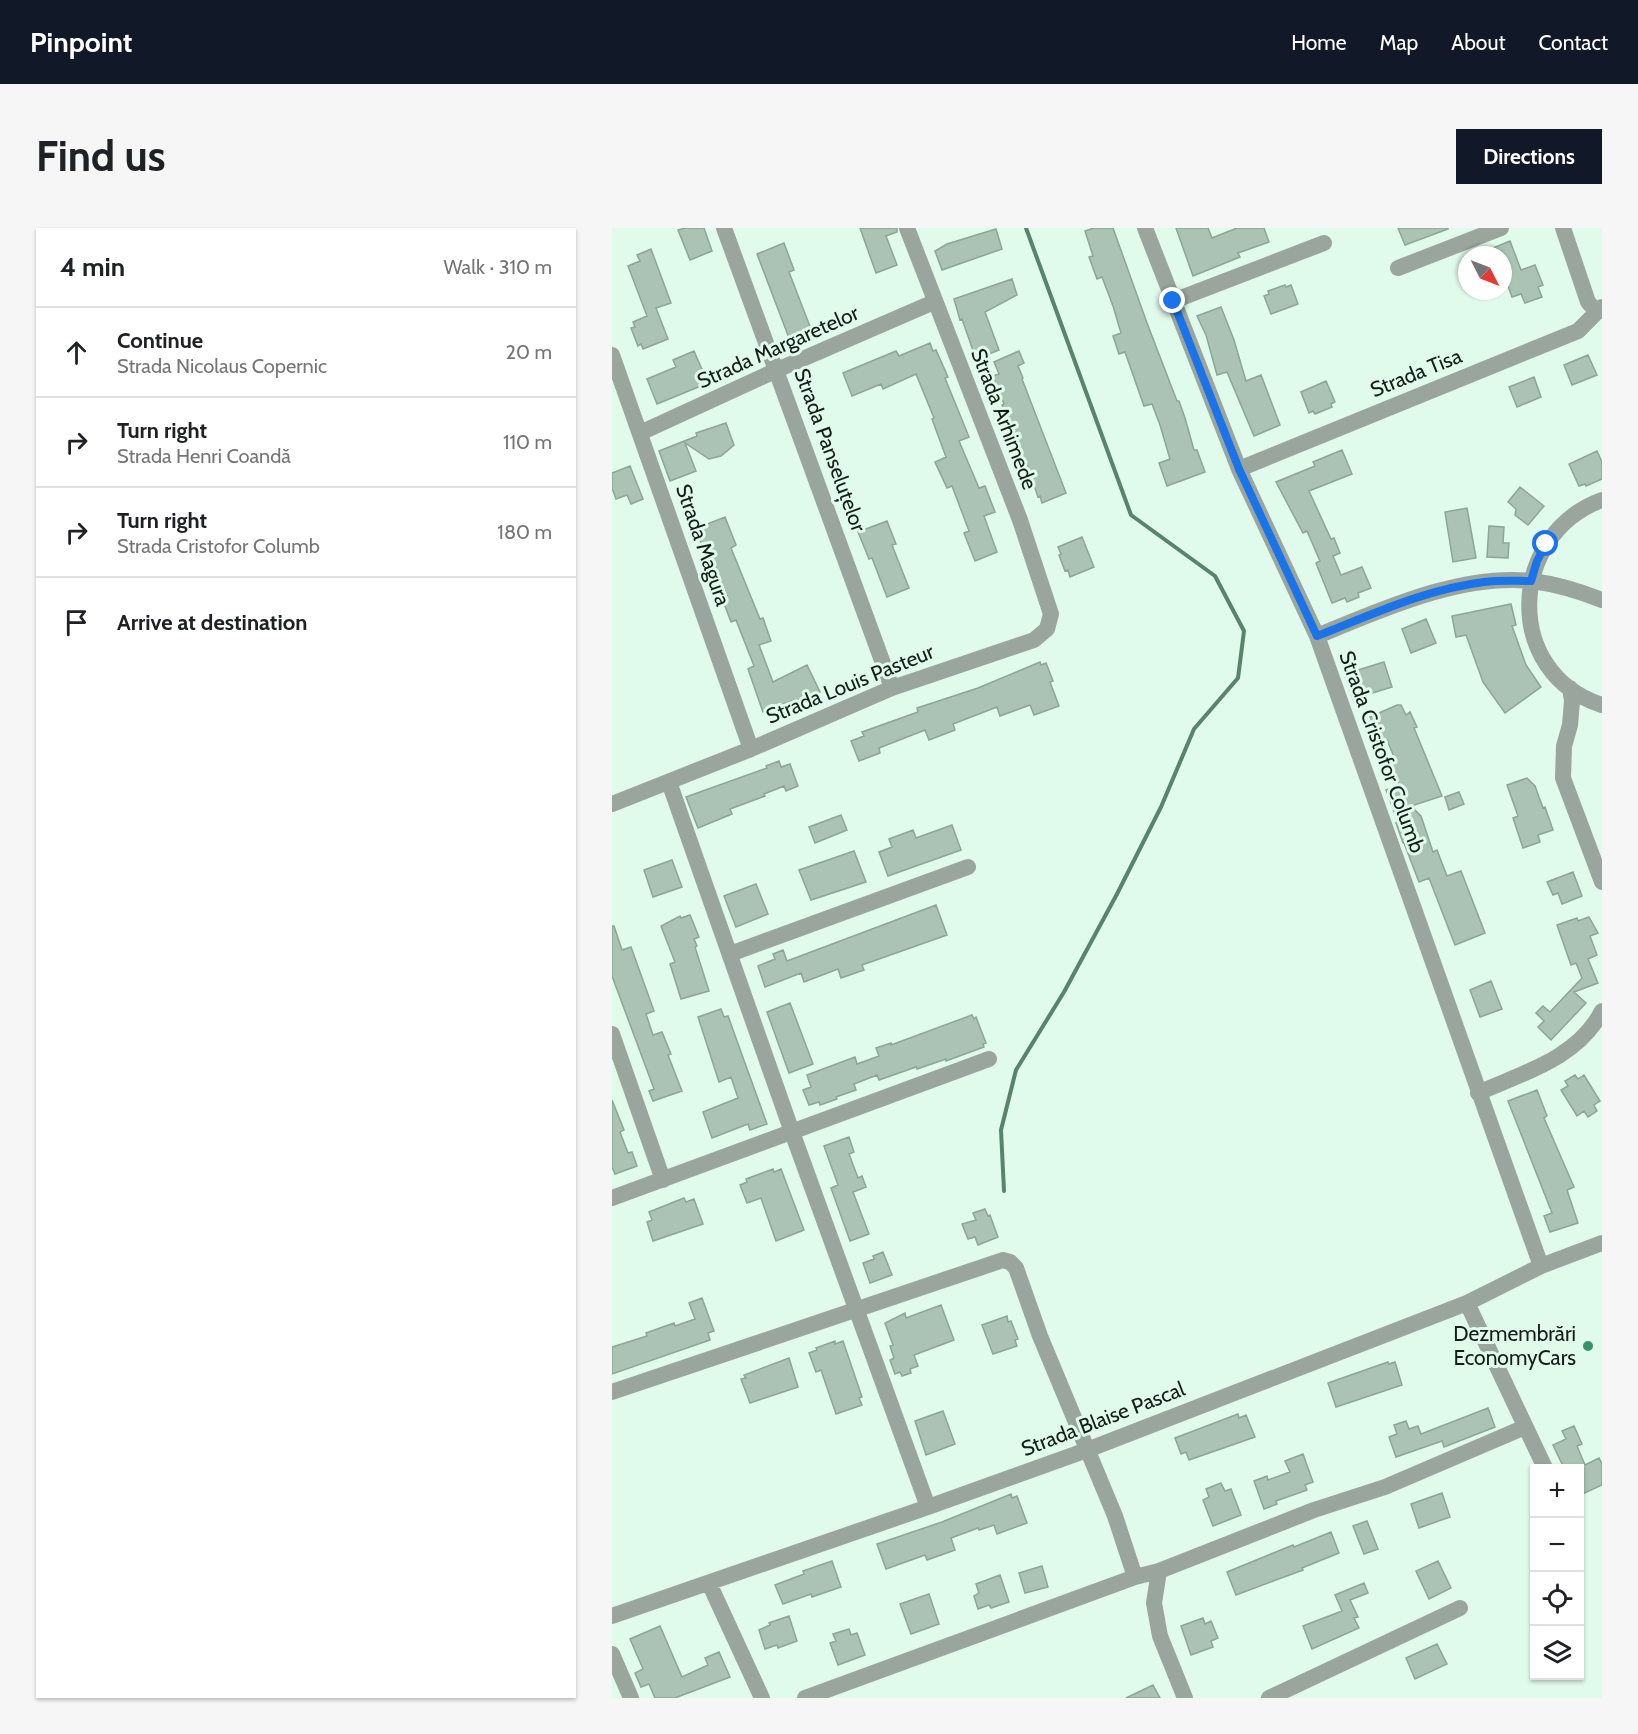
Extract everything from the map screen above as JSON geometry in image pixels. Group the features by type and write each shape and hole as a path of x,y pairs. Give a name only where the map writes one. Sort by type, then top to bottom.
{"street":[{"name":"Strada Panseluțelor","path":"724,228 892,688"},
{"name":"Strada Arhimede","path":"907,228 1020,520 1051,614 1047,629"},
{"name":"Strada Cristofor Columb","path":"1145,228 1239,469 1317,636 1541,1266"},
{"path":"1398,268 1501,228"},
{"path":"1563,228 1588,302 1599,309"},
{"path":"1173,301 1324,243"},
{"name":"Strada Margaretelor","path":"640,433 934,302"},
{"name":"Strada Tisa","path":"1239,469 1570,335 1585,326 1599,309"},
{"name":"Strada Magura","path":"612,355 751,749"},
{"path":"1602,500 1574,515 1558,528 1546,544 1537,561 1528,601 1530,621 1543,658 1569,688 1582,697 1602,705"},
{"path":"1317,636 1388,608 1439,592 1485,582 1531,581 1574,589 1602,600"},
{"name":"Strada Louis Pasteur","path":"612,804 751,749 892,688 1034,640 1047,629"},
{"path":"1569,688 1572,701 1570,725 1564,746 1563,778 1602,882"},
{"path":"669,782 928,1508"},
{"path":"730,954 968,867"},
{"path":"1479,1093 1550,1062 1574,1046 1593,1028 1602,1011"},
{"path":"612,1034 663,1180"},
{"path":"612,1198 989,1059"},
{"name":"Strada Blaise Pascal","path":"612,1616 928,1508 1087,1450 1467,1303 1541,1266 1602,1243"},
{"path":"612,1392 855,1308 1003,1260 1010,1262 1016,1268 1040,1336 1115,1516 1135,1577"},
{"path":"1467,1303 1543,1464"},
{"path":"805,1698 1135,1577 1159,1571 1314,1510 1385,1487 1525,1427"},
{"path":"1159,1571 1154,1603 1160,1636 1185,1698"},
{"path":"709,1583 762,1698"},
{"path":"1269,1698 1460,1608"},
{"path":"612,1654 631,1698"}],"building":[{"path":"704,228 712,251 690,260 678,230"},
{"path":"860,228 897,228 897,232 886,236 897,265 876,273"},
{"path":"1094,228 1113,228 1147,323 1177,401 1179,401 1194,450 1197,450 1205,472 1167,486 1159,463 1170,459 1160,425 1152,404 1144,406 1125,352 1119,354 1113,336 1121,333 1113,306 1102,277 1097,279 1089,257 1093,256 1085,231"},
{"path":"1176,228 1208,228 1212,238 1237,228 1264,228 1269,242 1238,253 1240,257 1193,276"},
{"path":"1398,228 1448,228 1448,229 1405,245"},
{"path":"996,229 1002,249 942,270 935,251 947,244"},
{"path":"1510,241 1512,246 1498,246"},
{"path":"784,243 794,270 789,272 811,329 789,338 757,254"},
{"path":"1512,246 1521,270 1535,265 1543,285 1538,287 1542,297 1525,303 1521,294 1512,297"},
{"path":"651,249 671,303 656,308 668,339 643,349 641,344 638,346 631,328 635,327 633,322 647,316 628,266 640,261 637,255"},
{"path":"1012,279 1017,295 985,312 999,350 976,359 954,299"},
{"path":"1285,285 1286,287 1291,285 1298,304 1271,314 1264,296 1269,294 1268,291"},
{"path":"1221,307 1246,381 1261,375 1280,425 1254,436 1227,372 1217,375 1206,335 1197,316"},
{"path":"930,343 933,351 936,350 948,377 945,378 969,437 959,441 979,488 985,486 995,512 984,516 997,552 975,561 964,533 969,531 952,486 947,488 935,462 946,457 932,419 934,418 916,374 883,389 881,384 852,396 843,373 896,351 899,356"},
{"path":"694,351 708,383 657,404 647,379 676,367 673,360"},
{"path":"1019,351 1024,363 1018,366 1022,379 1066,493 1042,503 1025,458 1022,459 1016,442 1018,441 1002,405 1004,404 993,376 999,374 994,362"},
{"path":"1588,355 1597,375 1572,385 1564,365"},
{"path":"1534,377 1541,397 1517,407 1509,387"},
{"path":"1326,381 1335,402 1331,404 1332,407 1315,414 1313,411 1309,413 1301,392"},
{"path":"726,423 734,445 721,456 709,459 685,443 696,471 670,481 659,451 697,436 696,433"},
{"path":"1342,450 1352,474 1309,491 1340,553 1333,556 1341,575 1362,567 1371,588 1358,593 1359,597 1347,602 1345,598 1332,603 1316,563 1320,561 1307,531 1303,533 1276,482 1315,466 1313,462"},
{"path":"1597,451 1602,462 1602,479 1586,486 1585,484 1579,486 1569,464"},
{"path":"630,466 643,499 631,504 627,495 616,499 612,488 612,473"},
{"path":"1520,487 1544,506 1528,525 1515,515 1516,509 1508,502"},
{"path":"1467,508 1476,558 1453,562 1445,512"},
{"path":"725,517 736,545 731,548 771,641 759,645 773,682 807,665 820,692 796,704 794,700 763,712 748,669 754,666 736,620 731,622 722,598 727,596 711,556 707,557 695,529"},
{"path":"887,521 896,544 892,545 909,588 887,597 872,558 869,559 858,532"},
{"path":"1489,526 1504,527 1503,543 1509,543 1508,558 1487,557"},
{"path":"1082,537 1094,567 1070,577 1068,570 1065,571 1058,547"},
{"path":"1511,604 1516,625 1512,626 1526,665 1541,687 1505,713 1483,682 1466,635 1456,637 1452,616"},
{"path":"1426,619 1436,643 1411,653 1402,629"},
{"path":"1040,662 1041,665 1046,663 1059,706 1034,715 1030,705 1000,716 997,707 953,724 955,730 929,740 925,730 879,748 880,753 859,761 851,741 864,736 862,732 918,712 917,708 978,688"},
{"path":"1384,662 1392,687 1353,699 1345,674"},
{"path":"1401,705 1406,715 1410,712 1417,727 1414,728 1442,796 1411,806 1421,816 1433,852 1437,850 1447,876 1461,871 1485,933 1455,945 1429,878 1419,882 1403,843 1386,790 1399,785 1391,765 1396,762 1387,740 1381,743 1370,717"},
{"path":"779,761 781,767 790,764 798,786 786,791 784,786 764,794 765,796 730,809 732,814 698,828 686,797 767,768 766,766"},
{"path":"1527,778 1535,786 1553,830 1538,835 1540,842 1523,848 1513,818 1518,816 1507,785"},
{"path":"1459,792 1464,804 1449,810 1445,797"},
{"path":"841,815 847,830 815,843 809,827"},
{"path":"952,825 961,850 888,876 879,852 892,847 889,839 913,830 916,838"},
{"path":"854,851 866,882 811,900 799,870"},
{"path":"672,860 682,887 653,897 644,870"},
{"path":"1573,872 1582,896 1562,904 1558,893 1553,895 1547,882"},
{"path":"756,884 768,914 736,927 724,896"},
{"path":"936,905 947,935 862,965 864,970 841,978 838,969 804,982 801,973 765,987 758,966 775,959 773,954 783,950 787,961"},
{"path":"690,915 699,937 694,939 697,946 695,947 709,991 681,999 670,964 675,962 661,926 680,916 681,918"},
{"path":"1589,917 1598,933 1590,936 1597,955 1588,959 1598,983 1574,992 1586,1003 1551,1040 1538,1027 1544,1021 1536,1013 1543,1006 1550,1012 1582,978 1576,963 1571,965 1557,925 1577,918 1578,921"},
{"path":"612,926 614,926 622,950 631,947 654,1011 646,1014 653,1035 662,1032 682,1091 653,1101 649,1091 654,1089 612,976"},
{"path":"1491,981 1502,1009 1480,1017 1470,990"},
{"path":"790,1003 813,1064 789,1073 767,1012"},
{"path":"721,1009 724,1017 728,1016 767,1124 750,1130 748,1124 712,1138 703,1112 738,1098 731,1077 719,1082 698,1017"},
{"path":"972,1015 974,1019 976,1017 986,1043 983,1044 984,1047 946,1061 946,1059 917,1069 916,1067 879,1080 877,1075 854,1084 856,1090 836,1097 837,1099 820,1105 819,1102 809,1105 803,1090 811,1087 807,1075 855,1057 857,1064 879,1056 876,1048 891,1043 891,1045"},
{"path":"1575,1075 1578,1079 1584,1075 1600,1101 1594,1105 1597,1111 1588,1117 1584,1111 1577,1116 1561,1090 1568,1086 1565,1081"},
{"path":"1537,1090 1547,1116 1544,1118 1574,1187 1567,1190 1578,1223 1550,1232 1544,1216 1552,1213 1508,1101"},
{"path":"612,1100 624,1130 620,1132 628,1153 632,1152 637,1166 615,1174 612,1167"},
{"path":"849,1137 854,1152 849,1154 858,1178 862,1176 866,1187 853,1192 869,1234 850,1241 831,1188 838,1185 824,1146"},
{"path":"773,1169 774,1172 781,1169 804,1230 776,1241 761,1198 747,1203 740,1185 747,1182 746,1179"},
{"path":"684,1198 686,1202 694,1199 703,1224 653,1241 647,1222 652,1220 649,1212"},
{"path":"985,1209 988,1216 990,1215 998,1237 978,1245 975,1237 968,1239 962,1224 976,1220 973,1213"},
{"path":"883,1252 892,1275 870,1283 863,1263"},
{"path":"702,1298 714,1331 708,1333 710,1340 612,1374 612,1347 647,1336 646,1333 674,1323 675,1326 695,1319 689,1303"},
{"path":"941,1305 954,1340 914,1355 918,1366 910,1369 911,1373 902,1376 900,1372 895,1374 890,1360 894,1358 890,1346 893,1345 885,1323 905,1313 906,1318"},
{"path":"1007,1316 1018,1339 1015,1340 1017,1346 993,1354 982,1325"},
{"path":"835,1341 835,1344 843,1341 862,1397 859,1398 862,1405 836,1414 821,1370 816,1372 809,1353"},
{"path":"789,1358 798,1387 750,1403 741,1379 746,1378 744,1375"},
{"path":"1388,1362 1389,1364 1395,1362 1402,1385 1336,1407 1328,1383"},
{"path":"1488,1408 1495,1427 1444,1447 1442,1441 1396,1457 1389,1437 1397,1434 1394,1425 1406,1421 1409,1429 1418,1426 1421,1434"},
{"path":"943,1411 955,1444 926,1455 915,1421"},
{"path":"1238,1414 1239,1418 1246,1415 1255,1437 1189,1460 1186,1452 1181,1454 1175,1438"},
{"path":"1574,1426 1582,1444 1577,1446 1585,1465 1599,1458 1602,1464 1602,1485 1584,1493 1584,1464 1562,1464 1553,1445 1566,1439 1562,1431"},
{"path":"1303,1454 1313,1482 1305,1485 1307,1490 1276,1501 1277,1504 1264,1509 1254,1481 1267,1476 1268,1480 1290,1472 1285,1461"},
{"path":"1221,1483 1225,1491 1231,1489 1241,1515 1213,1526 1203,1500 1209,1497 1206,1489"},
{"path":"1442,1493 1450,1517 1419,1528 1411,1504"},
{"path":"1011,1494 1012,1498 1017,1496 1027,1523 997,1534 994,1525 979,1530 978,1528 951,1538 955,1550 927,1560 925,1555 886,1569 877,1544 942,1522"},
{"path":"1367,1521 1378,1549 1364,1554 1353,1526"},
{"path":"1331,1532 1339,1553 1302,1568 1303,1570 1236,1595 1227,1572"},
{"path":"832,1561 841,1587 783,1604 775,1585 804,1574 803,1571"},
{"path":"1438,1561 1451,1588 1429,1599 1416,1571"},
{"path":"1042,1566 1048,1587 1025,1593 1019,1573"},
{"path":"1000,1575 1009,1602 991,1608 989,1605 978,1609 974,1596 979,1593 976,1584"},
{"path":"1364,1583 1368,1593 1350,1600 1358,1617 1354,1618 1359,1628 1312,1649 1303,1626 1342,1611 1335,1595"},
{"path":"929,1594 939,1624 911,1634 900,1604"},
{"path":"789,1616 797,1641 778,1648 777,1645 765,1649 759,1630 770,1625 769,1623"},
{"path":"1203,1618 1205,1624 1211,1621 1218,1638 1211,1641 1213,1647 1191,1655 1181,1626"},
{"path":"660,1626 682,1677 708,1665 705,1658 719,1652 730,1677 675,1698 655,1698 649,1684 641,1687 635,1673 643,1669 630,1639"},
{"path":"849,1629 851,1635 857,1633 865,1655 838,1665 830,1643 836,1641 833,1634"},
{"path":"1437,1644 1447,1664 1415,1679 1406,1658"},
{"path":"1153,1685 1160,1698 1126,1698"}],"waterway":[{"path":"1004,1191 1001,1130 1016,1070 1064,992 1117,894 1161,807 1194,729 1238,678 1244,631 1215,576 1131,515 1026,228"}],"place":[{"name":"Dezmembrări EconomyCars","path":"1588,1346"}],"route":[{"path":"1173,301 1239,469 1317,636 1388,608 1439,592 1485,582 1531,581 1537,561 1546,544"}]}
